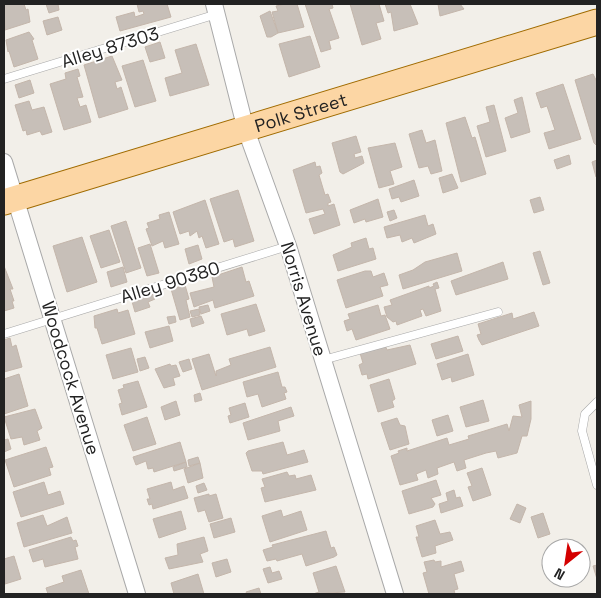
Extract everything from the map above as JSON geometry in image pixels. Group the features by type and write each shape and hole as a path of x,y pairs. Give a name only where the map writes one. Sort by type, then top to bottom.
{"main road":[{"name":"Polk Street","path":"9,200 246,130 597,22"}],"street":[{"name":"Norris Avenue","path":"215,9 246,130 288,246 395,594"},
{"name":"Woodcock Avenue","path":"4,162 9,200 52,318 138,594"}],"lane":[{"name":"Alley 87303","path":"4,79 215,9"},
{"name":"Alley 90380","path":"4,334 288,246"},
{"path":"323,360 498,312"},
{"path":"597,402 585,414 582,430 597,485"}],"building":[{"path":"4,4 24,4 26,10 28,9 30,22 5,30"},
{"path":"46,4 58,4 59,10 49,13"},
{"path":"137,4 167,4 171,17 120,31 116,17 134,12 135,17 144,14 143,11 139,12"},
{"path":"297,4 304,27 278,33 272,12 278,11 276,6"},
{"path":"305,4 332,4 333,8 329,9 339,38 329,41 331,49 321,52"},
{"path":"350,4 379,4 384,21 376,23 381,39 362,45"},
{"path":"385,4 410,4 418,24 394,31 391,12 388,13"},
{"path":"438,4 460,4 464,9 440,16"},
{"path":"270,11 278,33 267,37 260,16"},
{"path":"58,17 62,30 47,35 43,21"},
{"path":"29,32 34,39 32,40 38,59 14,67 6,40"},
{"path":"310,36 320,67 289,77 279,44"},
{"path":"160,42 165,58 150,62 145,47"},
{"path":"196,44 209,85 170,96 165,78 182,73 175,50"},
{"path":"112,56 122,80 115,82 117,89 121,87 128,109 99,118 84,65"},
{"path":"143,60 156,101 135,107 122,66"},
{"path":"78,69 80,76 77,77 83,97 77,98 80,107 86,105 91,122 64,130 50,84 66,79 65,73"},
{"path":"593,74 597,82 597,146 594,143 575,80"},
{"path":"30,80 34,93 19,98 15,85"},
{"path":"563,84 581,139 549,149 544,133 555,130 547,106 541,108 536,93"},
{"path":"522,97 530,132 511,138 505,118 518,113 514,100"},
{"path":"29,101 32,110 44,107 52,132 42,135 40,131 27,135 26,130 23,131 15,105"},
{"path":"494,105 506,151 486,157 477,126 490,122 486,107"},
{"path":"465,117 472,138 475,137 486,174 461,182 446,123"},
{"path":"422,130 426,143 435,140 442,171 431,174 428,166 419,168 409,134"},
{"path":"356,136 361,152 354,154 355,158 362,156 364,163 343,174 340,172 332,143"},
{"path":"395,143 402,167 390,171 394,184 379,188 368,148"},
{"path":"569,155 571,164 557,169 554,160"},
{"path":"597,160 597,176 596,177 592,162"},
{"path":"315,162 316,167 320,166 322,173 319,175 325,195 328,194 331,202 328,203 328,206 334,204 340,225 314,234 309,219 325,214 323,209 306,213 293,170"},
{"path":"452,174 458,188 443,193 439,178"},
{"path":"414,180 419,196 401,202 399,197 392,199 389,189"},
{"path":"238,190 254,241 235,247 233,239 224,242 210,199"},
{"path":"540,197 544,210 534,213 530,200"},
{"path":"378,199 383,217 366,222 365,219 354,223 350,210"},
{"path":"205,200 219,244 206,248 202,236 199,238 197,231 190,236 189,231 180,234 173,212"},
{"path":"394,210 397,218 390,221 387,212"},
{"path":"169,212 179,244 165,248 163,241 152,246 146,229 149,228 147,223 160,219 159,215"},
{"path":"425,215 428,226 433,224 436,234 414,243 412,238 402,242 400,235 387,238 384,227"},
{"path":"126,221 141,268 126,273 111,226"},
{"path":"109,230 120,262 101,268 90,236"},
{"path":"82,237 97,282 67,292 53,246"},
{"path":"366,238 369,249 373,248 376,259 338,271 333,255 352,247 351,243"},
{"path":"150,244 159,273 147,276 138,248"},
{"path":"198,245 202,259 189,264 185,249"},
{"path":"540,251 550,283 543,285 533,253"},
{"path":"457,253 462,271 403,289 399,275 413,270 425,262"},
{"path":"503,262 508,279 456,295 451,281"},
{"path":"4,266 13,289 10,289 14,308 4,311"},
{"path":"123,267 127,282 111,287 107,272"},
{"path":"242,267 246,282 249,281 254,296 215,308 213,300 194,307 190,293 214,287 212,277"},
{"path":"365,271 371,271 373,277 384,273 388,285 380,287 383,296 346,308 337,280"},
{"path":"437,282 439,288 435,289 441,311 426,316 423,309 420,310 422,316 397,325 396,321 393,322 387,317 384,307 392,305 390,300 429,286 429,288"},
{"path":"185,285 189,299 186,300 190,317 180,320 171,289"},
{"path":"146,293 146,296 153,294 155,299 148,302 150,307 135,312 131,298"},
{"path":"256,304 265,331 249,336 247,329 227,335 221,314"},
{"path":"208,305 210,311 201,314 199,307"},
{"path":"378,305 381,316 385,315 390,329 356,340 352,329 347,331 344,321 350,319 348,314"},
{"path":"117,309 118,313 128,310 135,334 102,344 97,328 95,328 94,316"},
{"path":"199,309 200,315 192,317 190,311"},
{"path":"534,312 539,326 482,345 479,340 477,335 481,334 478,324 512,313 513,319"},
{"path":"175,316 176,322 169,324 167,317"},
{"path":"201,316 204,323 192,327 190,319"},
{"path":"169,326 173,341 150,348 145,332"},
{"path":"458,336 463,351 436,359 431,344"},
{"path":"10,338 12,347 16,345 22,367 4,372 4,340"},
{"path":"385,345 387,350 410,345 416,364 368,379 367,374 362,375 359,365 363,363 360,353"},
{"path":"270,347 276,367 202,390 192,359 209,354 216,376 216,371 231,365 229,359"},
{"path":"131,348 138,372 113,379 106,355"},
{"path":"468,354 474,375 452,382 451,377 442,380 437,364"},
{"path":"145,357 149,368 140,371 137,359"},
{"path":"189,359 192,369 183,372 179,362"},
{"path":"170,364 171,366 176,365 180,376 173,378 175,385 164,388 155,369"},
{"path":"278,372 282,387 285,387 287,392 284,393 286,399 262,407 258,394 247,397 243,382"},
{"path":"19,374 28,406 4,414 4,379"},
{"path":"389,379 395,399 392,401 394,407 378,412 370,385"},
{"path":"138,381 147,407 122,415 119,404 122,403 118,390 124,388 123,385"},
{"path":"200,393 202,400 195,402 194,395"},
{"path":"483,400 489,421 466,427 460,407"},
{"path":"176,401 180,415 165,420 161,407"},
{"path":"531,401 531,419 527,436 522,436 517,453 498,458 496,451 486,453 464,460 466,468 457,471 454,462 437,468 438,474 428,478 426,470 416,474 418,480 400,485 391,456 399,453 398,451 407,448 407,451 447,438 449,445 469,439 468,436 507,424 509,431 513,416 522,417 519,405"},
{"path":"245,403 249,417 230,423 228,416 231,415 229,408"},
{"path":"291,407 294,416 278,421 280,431 248,440 243,423"},
{"path":"35,409 42,428 37,431 40,440 24,445 22,437 11,439 4,417"},
{"path":"448,415 453,431 437,436 432,420"},
{"path":"147,417 156,444 133,451 124,425"},
{"path":"397,418 400,425 405,426 409,444 390,450 381,423"},
{"path":"8,439 11,449 4,452 4,440"},
{"path":"180,442 186,462 154,472 153,468 148,469 146,461 136,465 133,457"},
{"path":"283,442 287,455 304,450 308,462 263,474 262,471 252,471 246,453 248,451"},
{"path":"46,447 53,467 49,468 51,475 14,487 5,460"},
{"path":"198,457 200,463 189,466 188,460"},
{"path":"186,462 187,467 174,471 173,467"},
{"path":"200,463 203,478 188,483 184,469"},
{"path":"482,468 491,495 473,501 468,487 472,486 467,473"},
{"path":"287,472 289,476 295,475 296,479 311,475 316,490 265,502 261,488 265,487 262,479"},
{"path":"436,480 441,495 431,498 435,504 433,507 409,514 402,491"},
{"path":"44,482 48,495 60,491 64,504 21,517 13,492"},
{"path":"171,482 173,490 184,486 188,498 153,509 152,504 149,505 147,499 150,499 147,489"},
{"path":"204,483 207,490 198,493 196,486"},
{"path":"454,490 456,498 460,497 463,506 441,513 439,504 448,501 446,493"},
{"path":"209,494 209,496 216,494 223,518 209,522 205,510 198,512 194,498"},
{"path":"517,504 526,508 520,523 510,519"},
{"path":"281,510 283,517 301,511 307,530 270,542 262,516"},
{"path":"181,511 186,529 159,538 153,519"},
{"path":"543,513 550,534 538,538 531,517"},
{"path":"43,515 47,526 67,517 72,533 24,547 17,523"},
{"path":"231,518 235,532 214,538 210,524"},
{"path":"435,520 440,534 450,532 453,540 435,546 436,553 422,557 416,537 419,537 416,526"},
{"path":"326,531 331,548 334,547 337,555 334,557 306,566 302,554 277,561 276,559 267,561 263,550 273,547 272,545"},
{"path":"71,537 73,541 76,540 78,546 75,547 78,559 45,567 43,559 33,562 29,550"},
{"path":"204,537 208,551 200,554 203,562 169,569 165,558 178,555 177,544"},
{"path":"14,556 21,579 5,584 4,559"},
{"path":"227,559 231,572 216,577 212,563"},
{"path":"434,560 435,562 441,561 441,567 461,561 464,571 454,574 458,589 454,590 455,594 429,594 423,573 427,572 424,562"},
{"path":"597,565 597,579 593,566"},
{"path":"336,566 345,592 313,594 319,592 313,573"},
{"path":"270,567 272,573 279,571 282,579 268,583 263,569"},
{"path":"81,570 89,594 48,594 46,588 64,582 62,576"},
{"path":"198,574 204,594 174,594 171,583"},
{"path":"259,588 261,594 247,594 246,592"}]}
